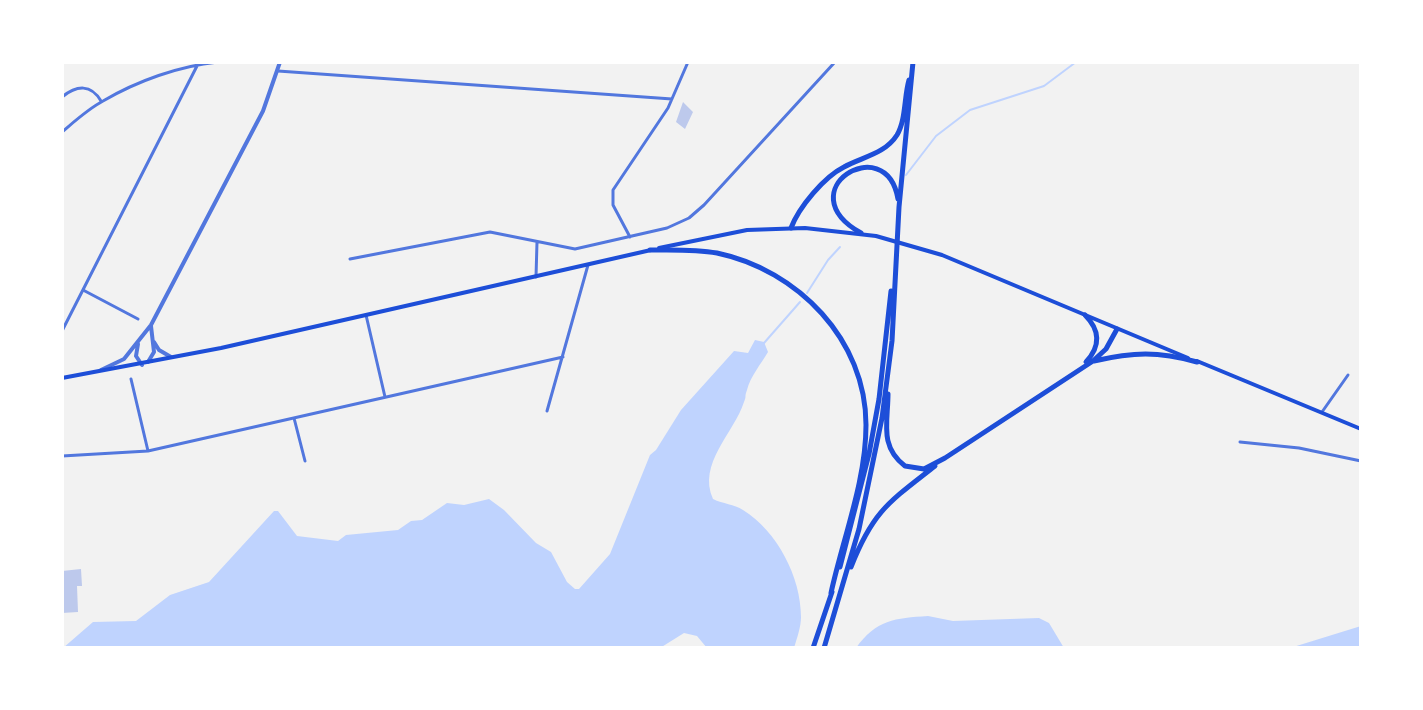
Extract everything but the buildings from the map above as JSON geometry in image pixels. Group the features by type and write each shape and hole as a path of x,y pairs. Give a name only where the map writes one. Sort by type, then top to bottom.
{"main road":[{"path":"913,65 899,207 885,431 895,457 905,466 917,470 945,458"},
{"path":"791,228 818,190 838,170 872,156 896,136 913,65"},
{"path":"861,233 843,222 834,204 836,185 850,171 862,167 881,171 891,179 899,207"},
{"path":"62,378 173,358 747,230 791,228 861,233 916,246 1361,429"},
{"path":"650,250 717,253 771,273 821,311 850,353 862,388 865,436 861,468 831,593"},
{"path":"813,648 853,525 869,454 879,399 895,262"},
{"path":"1081,369 1097,343 1093,323 1085,315"},
{"path":"824,648 860,546 877,516 901,491 945,458 1093,361 1106,349 1117,329"},
{"path":"1093,361 1116,355 1156,352 1197,362"},
{"path":"841,594 869,485 888,373"}],"street":[{"path":"62,132 101,101 196,63 218,62"},
{"path":"95,373 124,359 151,325 263,111 280,62"},
{"path":"630,237 613,205 613,190 672,99 688,62"},
{"path":"350,259 490,232 575,249 667,228 689,218 704,205 835,62"},
{"path":"62,331 196,63"},
{"path":"278,71 672,99"},
{"path":"62,97 69,91 83,87 93,90 101,101"},
{"path":"536,277 537,242"},
{"path":"547,411 588,265"},
{"path":"83,290 138,319"},
{"path":"366,315 385,398"},
{"path":"138,341 136,356 144,364 154,355 151,325"},
{"path":"151,338 159,350 173,358"},
{"path":"62,456 148,451 563,357"},
{"path":"1322,412 1348,375"},
{"path":"131,379 148,451"},
{"path":"294,418 305,461"},
{"path":"1240,442 1299,448 1361,461"}],"water":[{"path":"755,340 764,342 768,352 751,380 739,414 713,461 709,486 713,499 740,508 755,519 785,556 800,602 801,621 794,648 707,648 697,636 684,633 660,648 63,648 93,622 136,621 170,595 209,582 274,511 278,511 297,536 338,541 346,535 398,530 411,521 422,520 447,503 464,505 489,499 536,543 551,552 567,582 579,589 610,554 650,455 681,410 734,351 748,353"},
{"path":"928,616 953,621 1039,618 1049,623 1064,648 856,648 871,631 887,622"},
{"path":"1361,626 1361,648 1290,648"}],"waterway":[{"path":"906,175 936,136 970,110 1044,86 1076,62"},
{"path":"807,293 840,247"},
{"path":"764,343 800,302"}]}
